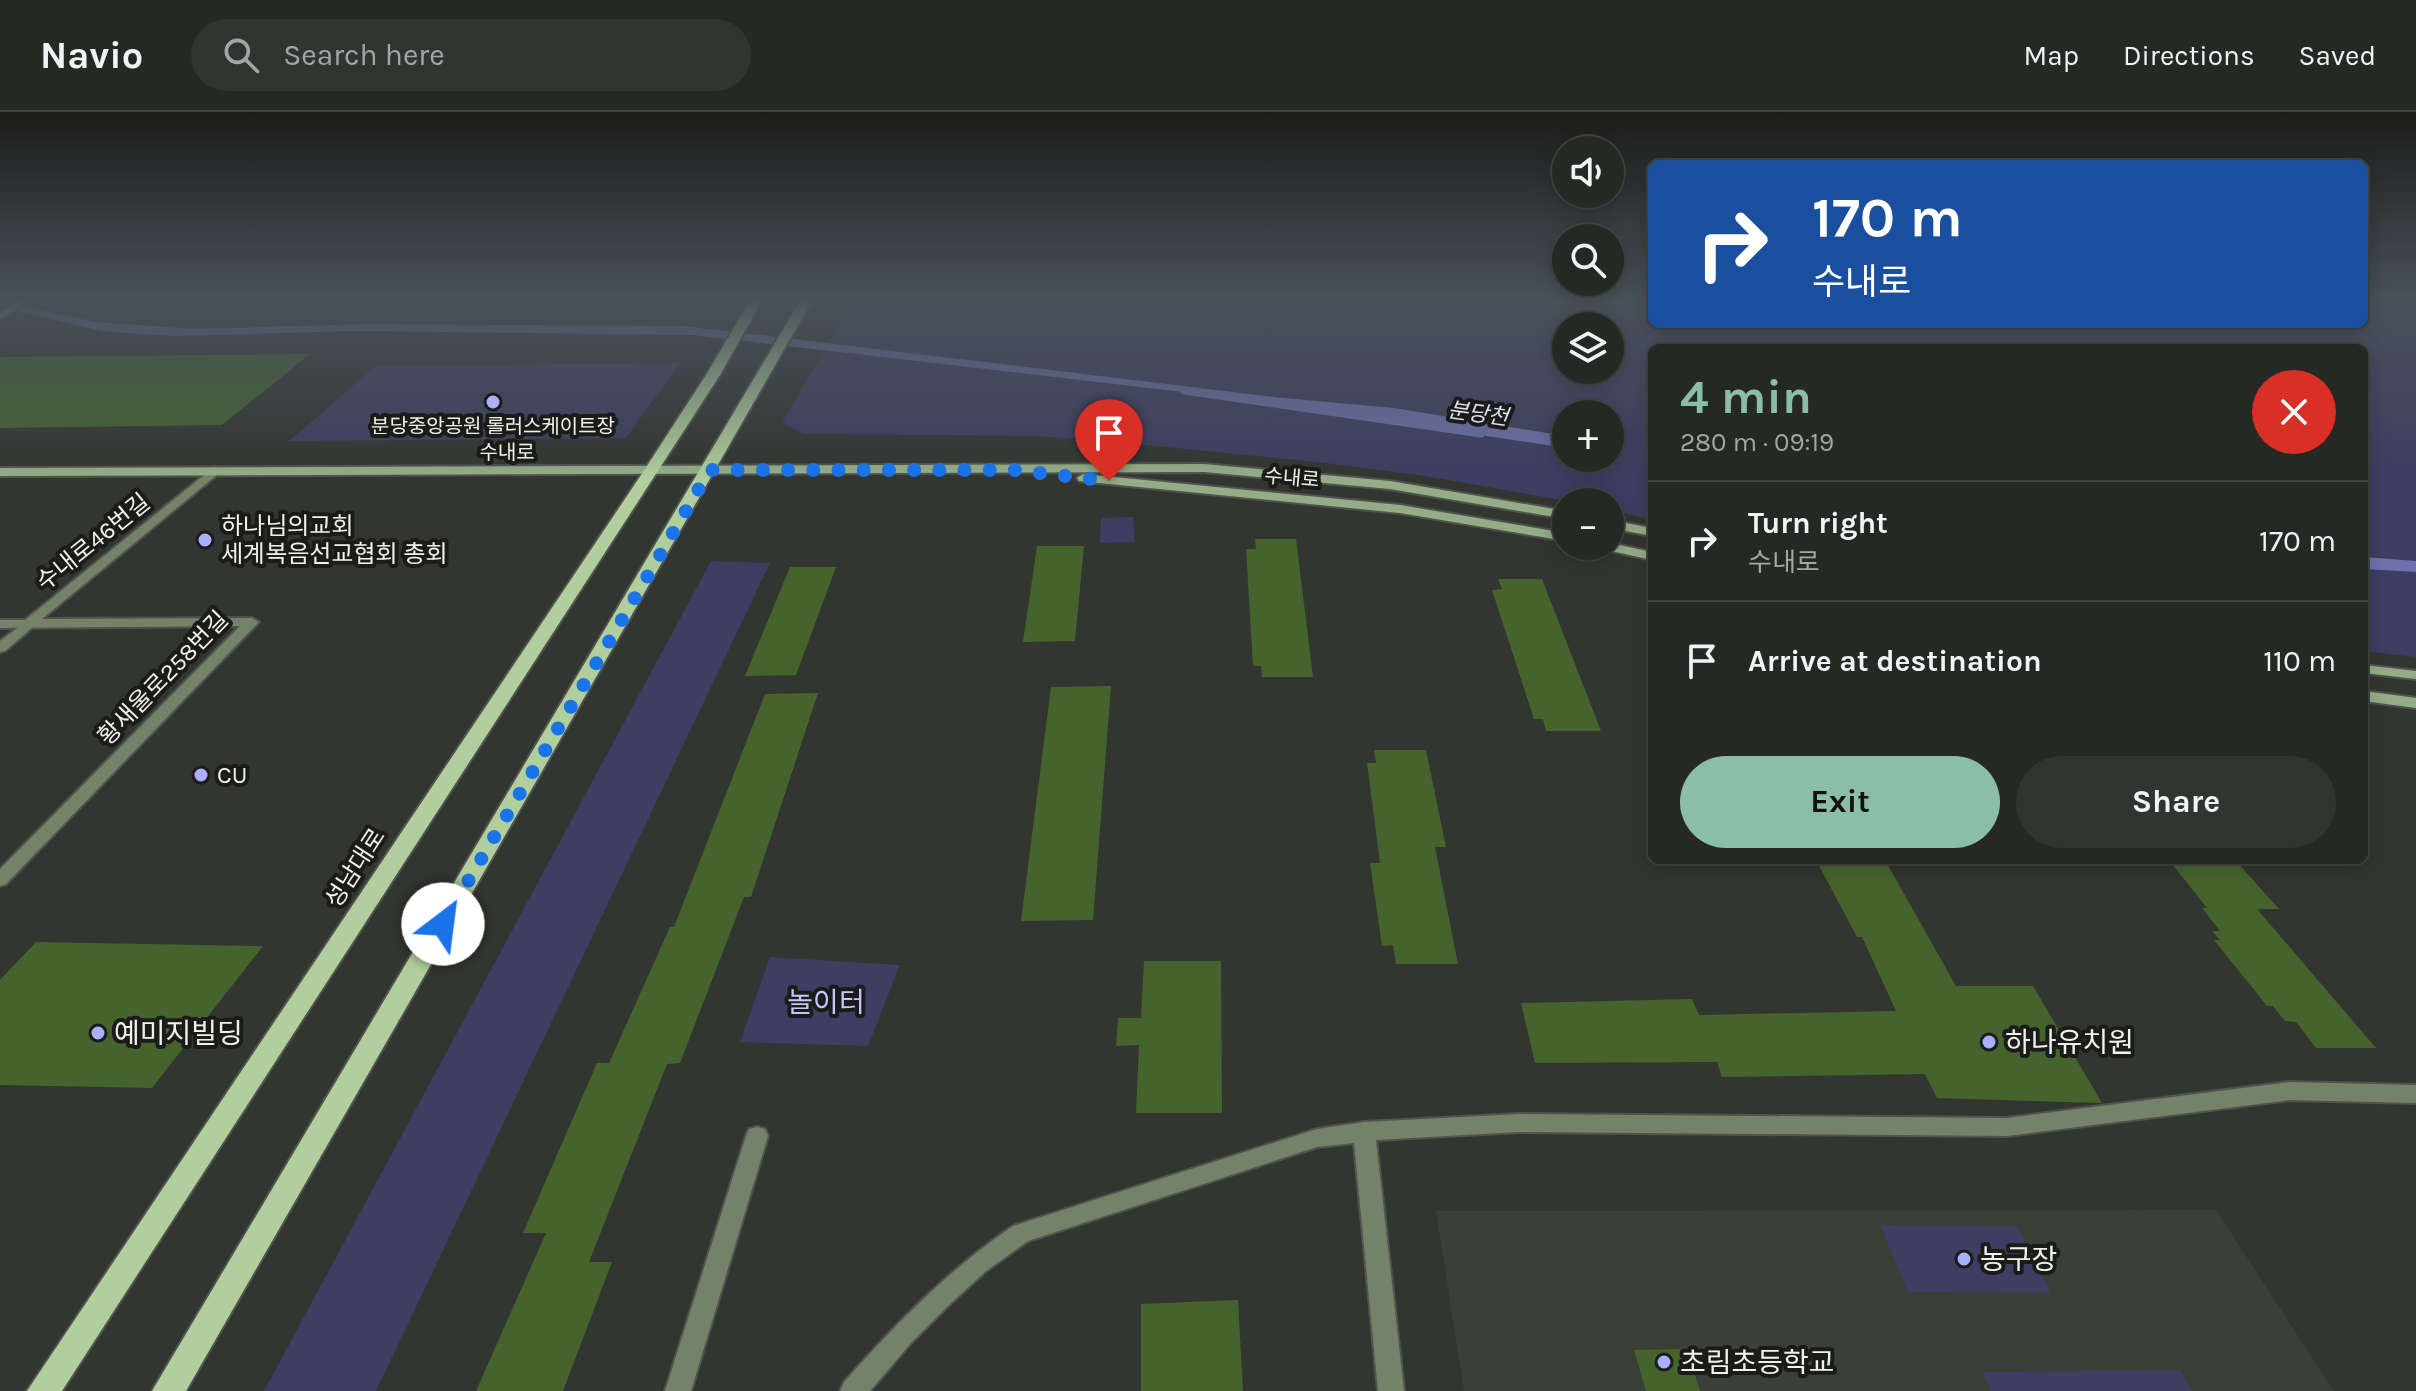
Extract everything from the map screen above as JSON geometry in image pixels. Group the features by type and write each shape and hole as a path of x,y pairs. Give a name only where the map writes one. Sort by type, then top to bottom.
{"main road":[{"name":"성남대로","path":"43,1391 721,361"},
{"path":"168,1391 772,361"},
{"name":"수내로","path":"0,472 1204,468 1318,477 1471,497 1552,512"},
{"name":"수내로","path":"1014,470 1204,492 1400,509 1552,535"},
{"path":"1624,527 1648,531"},
{"path":"1624,550 1648,555"},
{"path":"2368,669 2416,675"},
{"path":"2368,697 2416,703"}],"street":[{"name":"수내로46번길","path":"0,648 214,471"},
{"name":"황새울로258번길","path":"0,624 252,622 0,880"},
{"path":"853,1391 902,1335 942,1296 978,1263 1021,1233 1317,1138 1364,1131 1519,1123 2007,1127 2289,1091 2416,1094"},
{"path":"1364,1131 1391,1391"},
{"path":"678,1391 757,1136"}],"shaded area":[{"path":"914,361 973,361 1283,398 1394,408 1552,434 1552,446 1252,400"},
{"path":"2368,557 2416,561 2416,572 2368,569"},
{"path":"2216,1210 2334,1391 1464,1391 1436,1211"}],"green space":[{"path":"818,361 1552,361 1552,384 1624,384 1624,361 1648,361 1648,519 1624,513 1624,488 1552,488 1552,498 1425,476 1317,462 1036,436 803,434 782,422"},
{"path":"2368,361 2416,361 2416,657 2368,651"},
{"name":"분당중앙공원 롤러스케이트장","path":"680,363 626,438 289,441 376,366"},
{"path":"1133,517 1135,542 1100,543 1101,518"},
{"path":"711,561 770,563 376,1391 264,1391"},
{"name":"놀이터","path":"770,957 900,965 868,1046 740,1042"},
{"name":"농구장","path":"1880,1225 2017,1226 2051,1293 1908,1292"},
{"path":"2180,1370 2192,1391 1991,1391 1982,1372"}],"building":[{"path":"0,361 302,361 222,425 0,428"},
{"path":"1255,539 1296,539 1313,677 1262,677 1261,666 1253,666 1246,549 1256,549"},
{"path":"1037,546 1084,546 1075,641 1023,642"},
{"path":"790,567 836,567 796,675 745,676"},
{"path":"1498,579 1542,579 1601,731 1546,731 1543,719 1534,719 1492,590 1502,589"},
{"path":"1111,686 1093,920 1021,921 1051,687"},
{"path":"818,693 751,897 744,897 680,1063 667,1064 589,1262 612,1262 563,1391 476,1391 546,1233 523,1233 597,1063 609,1063 670,927 674,927 765,694"},
{"path":"1374,750 1426,750 1446,847 1435,847 1458,964 1396,964 1393,945 1382,946 1370,863 1380,863 1367,763 1376,763"},
{"path":"1818,864 1887,864 1956,986 2033,986 2102,1103 1937,1098 1925,1074 1722,1077 1717,1062 1535,1063 1521,1003 1692,999 1699,1015 1896,1011 1862,937 1857,937"},
{"path":"2172,864 2239,864 2279,909 2257,909 2376,1048 2316,1048 2296,1022 2285,1021 2273,1006 2267,1006 2214,940 2220,940 2212,931 2220,931 2202,908 2207,908"},
{"name":"예미지빌딩","path":"36,942 263,946 152,1088 0,1085 0,980"},
{"path":"1144,961 1221,961 1222,1113 1136,1113 1139,1045 1116,1046 1118,1018 1141,1018"},
{"path":"1238,1300 1243,1391 1141,1391 1141,1304"},
{"name":"초림초등학교","path":"1687,1349 1700,1391 1646,1391 1634,1350"}],"waterway":[{"name":"분당천","path":"1184,391 1481,434"}],"place":[{"name":"분당중앙공원 롤러스케이트장","path":"493,402"},
{"name":"하나님의교회 세계복음선교협회 총회","path":"205,540"},
{"name":"CU","path":"201,775"},
{"name":"예미지빌딩","path":"98,1033"},
{"name":"하나유치원","path":"1989,1042"},
{"name":"농구장","path":"1964,1259"},
{"name":"초림초등학교","path":"1664,1362"}],"route":[{"path":"443,924 710,470 1014,470 1109,481"}]}
